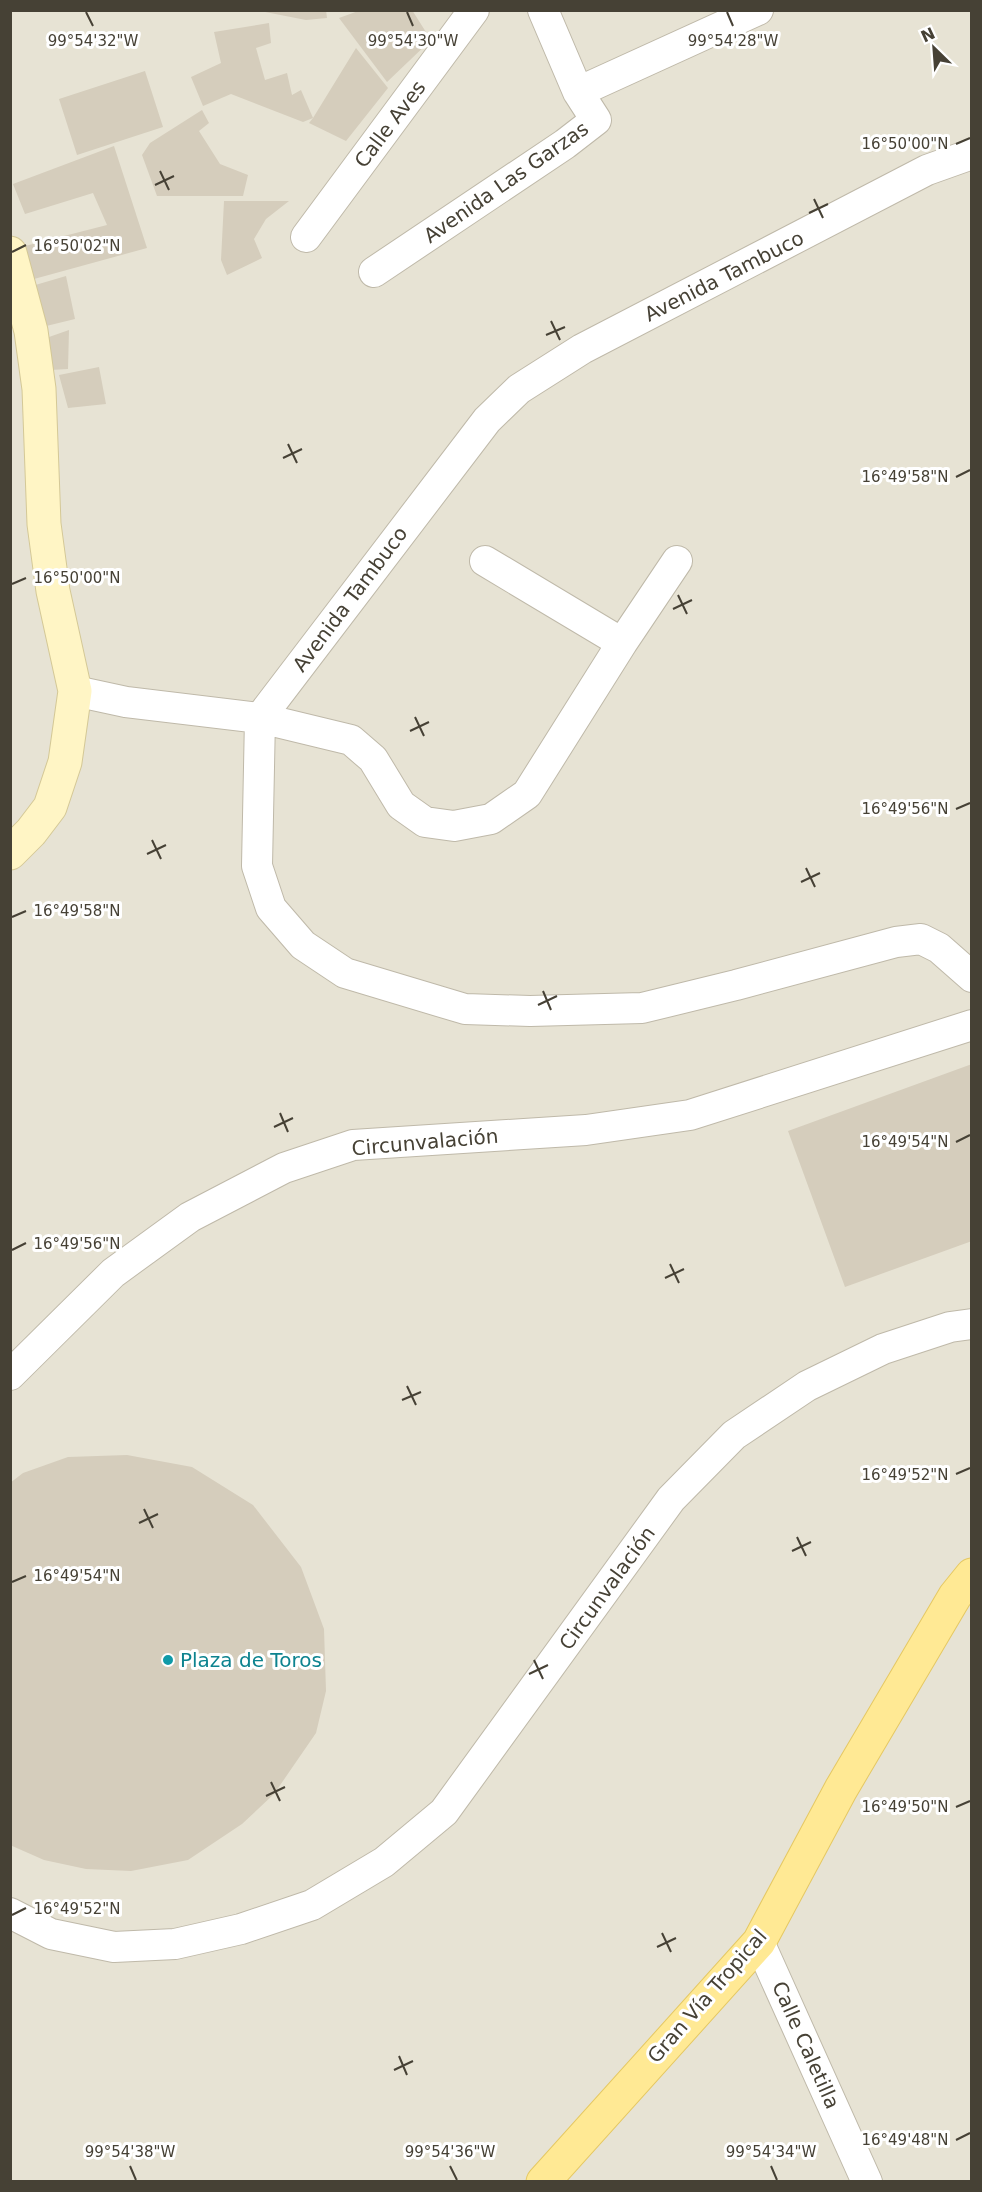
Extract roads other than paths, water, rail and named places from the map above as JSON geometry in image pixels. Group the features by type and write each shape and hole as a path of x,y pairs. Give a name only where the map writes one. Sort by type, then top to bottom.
{"main road":[{"name":"Gran Vía Tropical","path":"543,2181 759,1942 842,1789 955,1596 972,1575"}],"street":[{"name":"Calle Aves","path":"306,237 474,10"},
{"path":"543,10 578,92"},
{"name":"Avenida Las Garzas","path":"374,272 566,144 596,120 578,92 758,10"},
{"name":"Avenida Tambuco","path":"260,718 487,420 519,389 593,343 927,170 972,154"},
{"path":"10,253 31,331 39,389 44,524 54,591 75,691 65,762 50,807 31,832 10,853"},
{"path":"485,561 622,643"},
{"path":"75,691 126,702 260,718 351,740 374,759 401,805 425,822 454,826 491,819 527,794 622,643 677,561"},
{"path":"260,718 256,866 271,908 303,945 345,973 465,1009 530,1011 642,1008 896,942 921,939 939,948 972,977"},
{"name":"Circunvalación","path":"10,1374 113,1273 190,1217 284,1168 353,1145 586,1130 690,1115 972,1025"},
{"name":"Circunvalación","path":"10,1913 51,1934 114,1947 175,1944 242,1929 312,1905 384,1862 444,1812 671,1499 734,1435 807,1386 883,1349 950,1327 972,1324"},
{"name":"Calle Caletilla","path":"759,1942 867,2181"}],"place":[{"name":"Plaza de Toros","path":"168,1660"}]}
